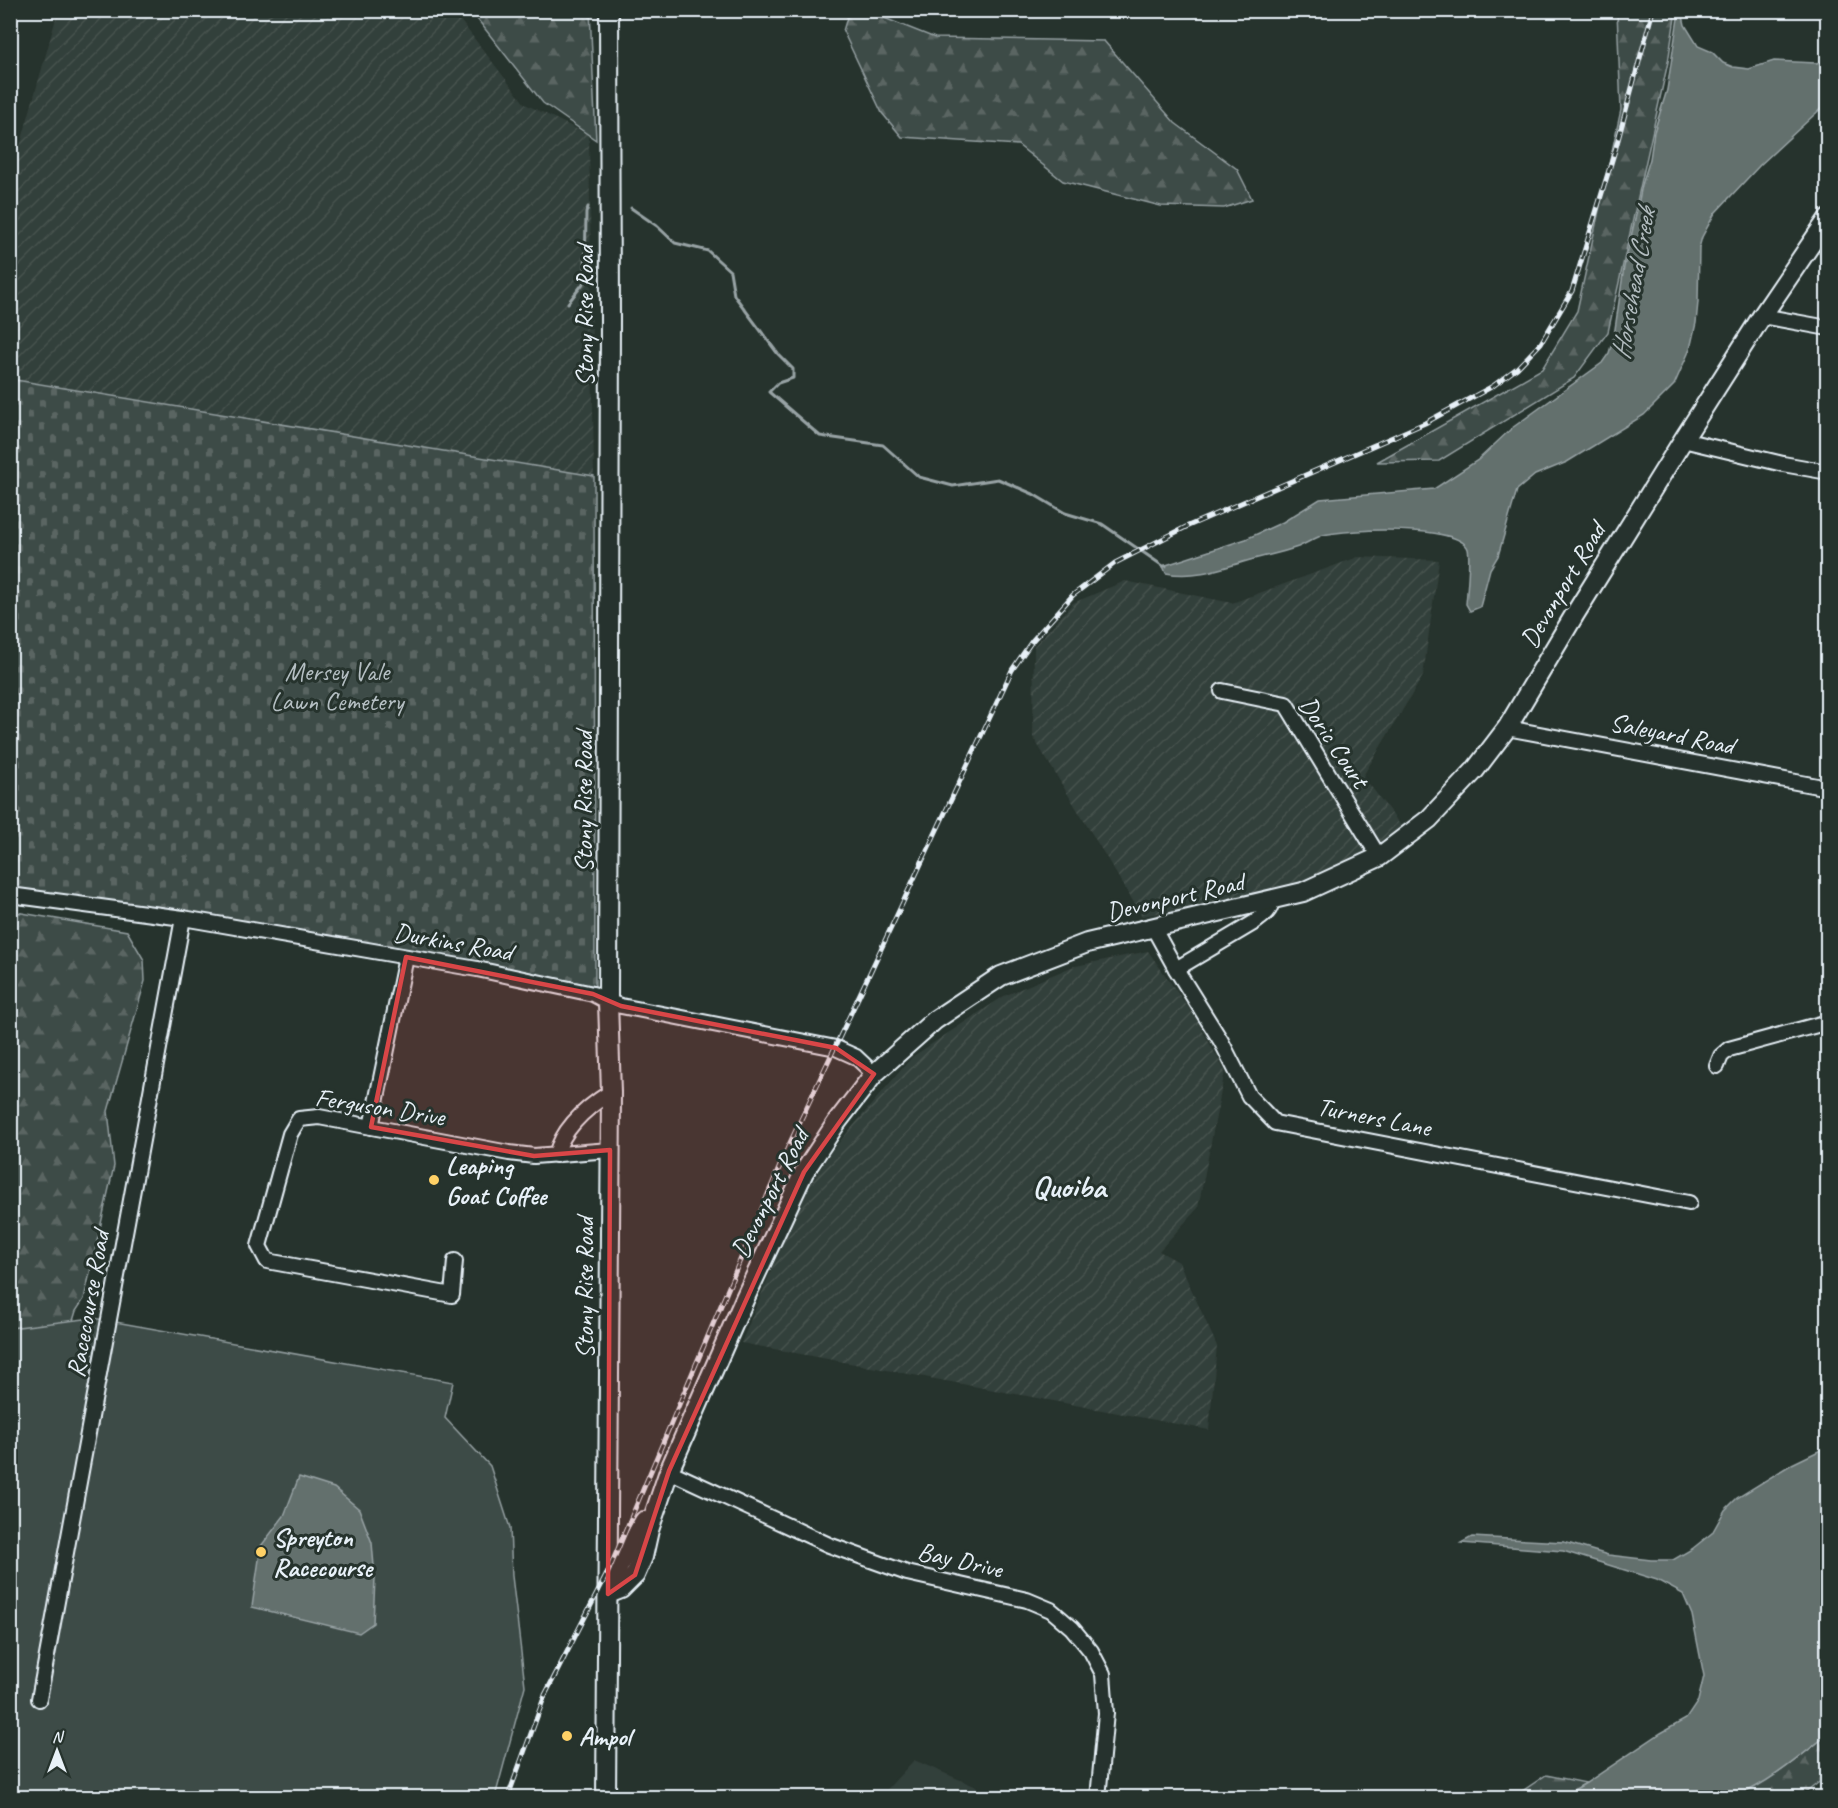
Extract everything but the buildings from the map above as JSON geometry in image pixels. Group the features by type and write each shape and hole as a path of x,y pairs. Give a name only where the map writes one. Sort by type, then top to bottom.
{"main road":[{"name":"Stony Rise Road","path":"606,1797 610,1150 608,1002 609,10"},
{"name":"Devonport Road","path":"608,1594 621,1589 635,1575 643,1557 666,1478 745,1298 804,1172 837,1122 874,1074 935,1020 1001,976 1087,943 1154,929 1303,891 1379,857 1429,819 1475,770 1507,728 1683,440 1827,219"}],"street":[{"path":"1762,316 1827,328"},
{"path":"1683,440 1827,472"},
{"name":"Doric Court","path":"1222,691 1286,704 1379,857"},
{"name":"Saleyard Road","path":"1507,728 1827,788"},
{"name":"Durkins Road","path":"10,895 183,918 477,969 593,994 621,1006 836,1048 856,1057 874,1074"},
{"name":"Devonport Road","path":"1176,969 1255,922 1267,913 1272,905 1271,900"},
{"name":"Racecourse Road","path":"39,1699 183,918"},
{"name":"Turners Lane","path":"1154,929 1221,1041 1249,1096 1275,1123 1689,1203"},
{"path":"371,1127 406,957"},
{"path":"1717,1066 1721,1056 1729,1049 1827,1022"},
{"path":"556,1155 565,1132 594,1102 610,1092"},
{"name":"Ferguson Drive","path":"455,1261 452,1295 267,1262 260,1246 290,1134 299,1119 319,1117 534,1156 610,1150"},
{"name":"Bay Drive","path":"666,1478 829,1545 907,1573 1027,1600 1051,1610 1078,1635 1091,1651 1103,1674 1106,1713 1098,1797"}],"highlighted area":[{"path":"406,957 593,994 621,1006 836,1048 874,1074 804,1172 669,1471 635,1575 608,1594 610,1150 534,1156 371,1127"}],"shaded area":[{"path":"58,11 453,11 525,104 589,135 594,476 11,379 10,182"},
{"path":"1358,557 1439,560 1423,676 1363,776 1405,831 1336,873 1254,897 1142,916 1033,737 1034,646 1073,603 1125,581 1232,603"},
{"path":"1148,951 1195,1017 1225,1071 1198,1208 1159,1251 1179,1262 1217,1346 1209,1430 741,1343 799,1204 830,1153 912,1057 1004,996 1071,967"},
{"path":"914,1760 1000,1797 880,1797"}],"green space":[{"path":"864,10 935,38 1104,41 1175,123 1237,169 1252,199 1224,208 1161,206 1063,181 1018,145 902,137 882,113 843,31 849,11"},
{"path":"471,11 590,11 596,140 543,103"},
{"path":"1617,11 1676,11 1668,62 1608,332 1574,378 1439,461 1377,462 1542,369 1577,311 1621,110"},
{"name":"Mersey Vale Lawn Cemetery","path":"10,379 594,476 595,986 488,966 11,890"},
{"path":"10,911 127,931 144,960 145,981 108,1111 114,1166 84,1299 76,1311 60,1363 10,1380"},
{"name":"Spreyton Racecourse","path":"93,1318 453,1382 445,1418 490,1466 510,1528 512,1576 525,1686 495,1797 11,1797 10,1328"},
{"path":"1827,1735 1827,1776 1800,1797 1734,1798 1771,1778"},
{"path":"1546,1775 1586,1783 1562,1797 1512,1798"}],"water":[{"path":"1682,11 1685,25 1698,46 1712,52 1723,63 1733,67 1749,69 1774,61 1816,63 1827,61 1827,103 1760,165 1715,213 1702,237 1699,248 1696,323 1690,349 1674,385 1644,415 1567,462 1535,475 1517,490 1498,556 1490,569 1480,607 1470,611 1466,604 1468,549 1460,541 1445,535 1425,532 1377,530 1323,535 1293,549 1210,571 1188,574 1166,573 1163,566 1246,539 1283,522 1320,499 1434,489 1478,460 1512,428 1602,363 1609,353 1614,336 1624,267 1650,159 1654,132 1667,90 1678,18"},
{"path":"1827,1447 1827,1735 1771,1777 1734,1797 1562,1797 1686,1719 1698,1701 1704,1676 1692,1615 1683,1594 1657,1580 1563,1551 1461,1543 1472,1537 1564,1542 1608,1555 1673,1560 1712,1533 1725,1510 1737,1498 1792,1464"},
{"path":"299,1477 334,1488 359,1509 372,1543 375,1578 373,1623 359,1633 252,1607 261,1546 284,1516"}],"waterway":[{"name":"Horsehead Creek","path":"568,303 585,281 588,207"},
{"name":"Horsehead Creek","path":"631,208 657,226 675,243 708,251 730,271 734,295 778,354 793,369 793,378 778,383 769,392 820,436 883,445 919,477 953,486 998,479 1033,494 1065,513 1102,524 1166,566"}],"railway":[{"path":"509,1798 545,1695 609,1570 788,1147 1012,670 1032,641 1073,595 1115,563 1188,526 1425,423 1493,386 1517,368 1541,343 1572,291 1616,147 1653,10"}],"place":[{"name":"Leaping Goat Coffee","path":"434,1180"},
{"name":"Spreyton Racecourse","path":"261,1552"},
{"name":"Ampol","path":"567,1736"}],"district":[{"name":"Quoiba","path":"1069,1186"}]}
